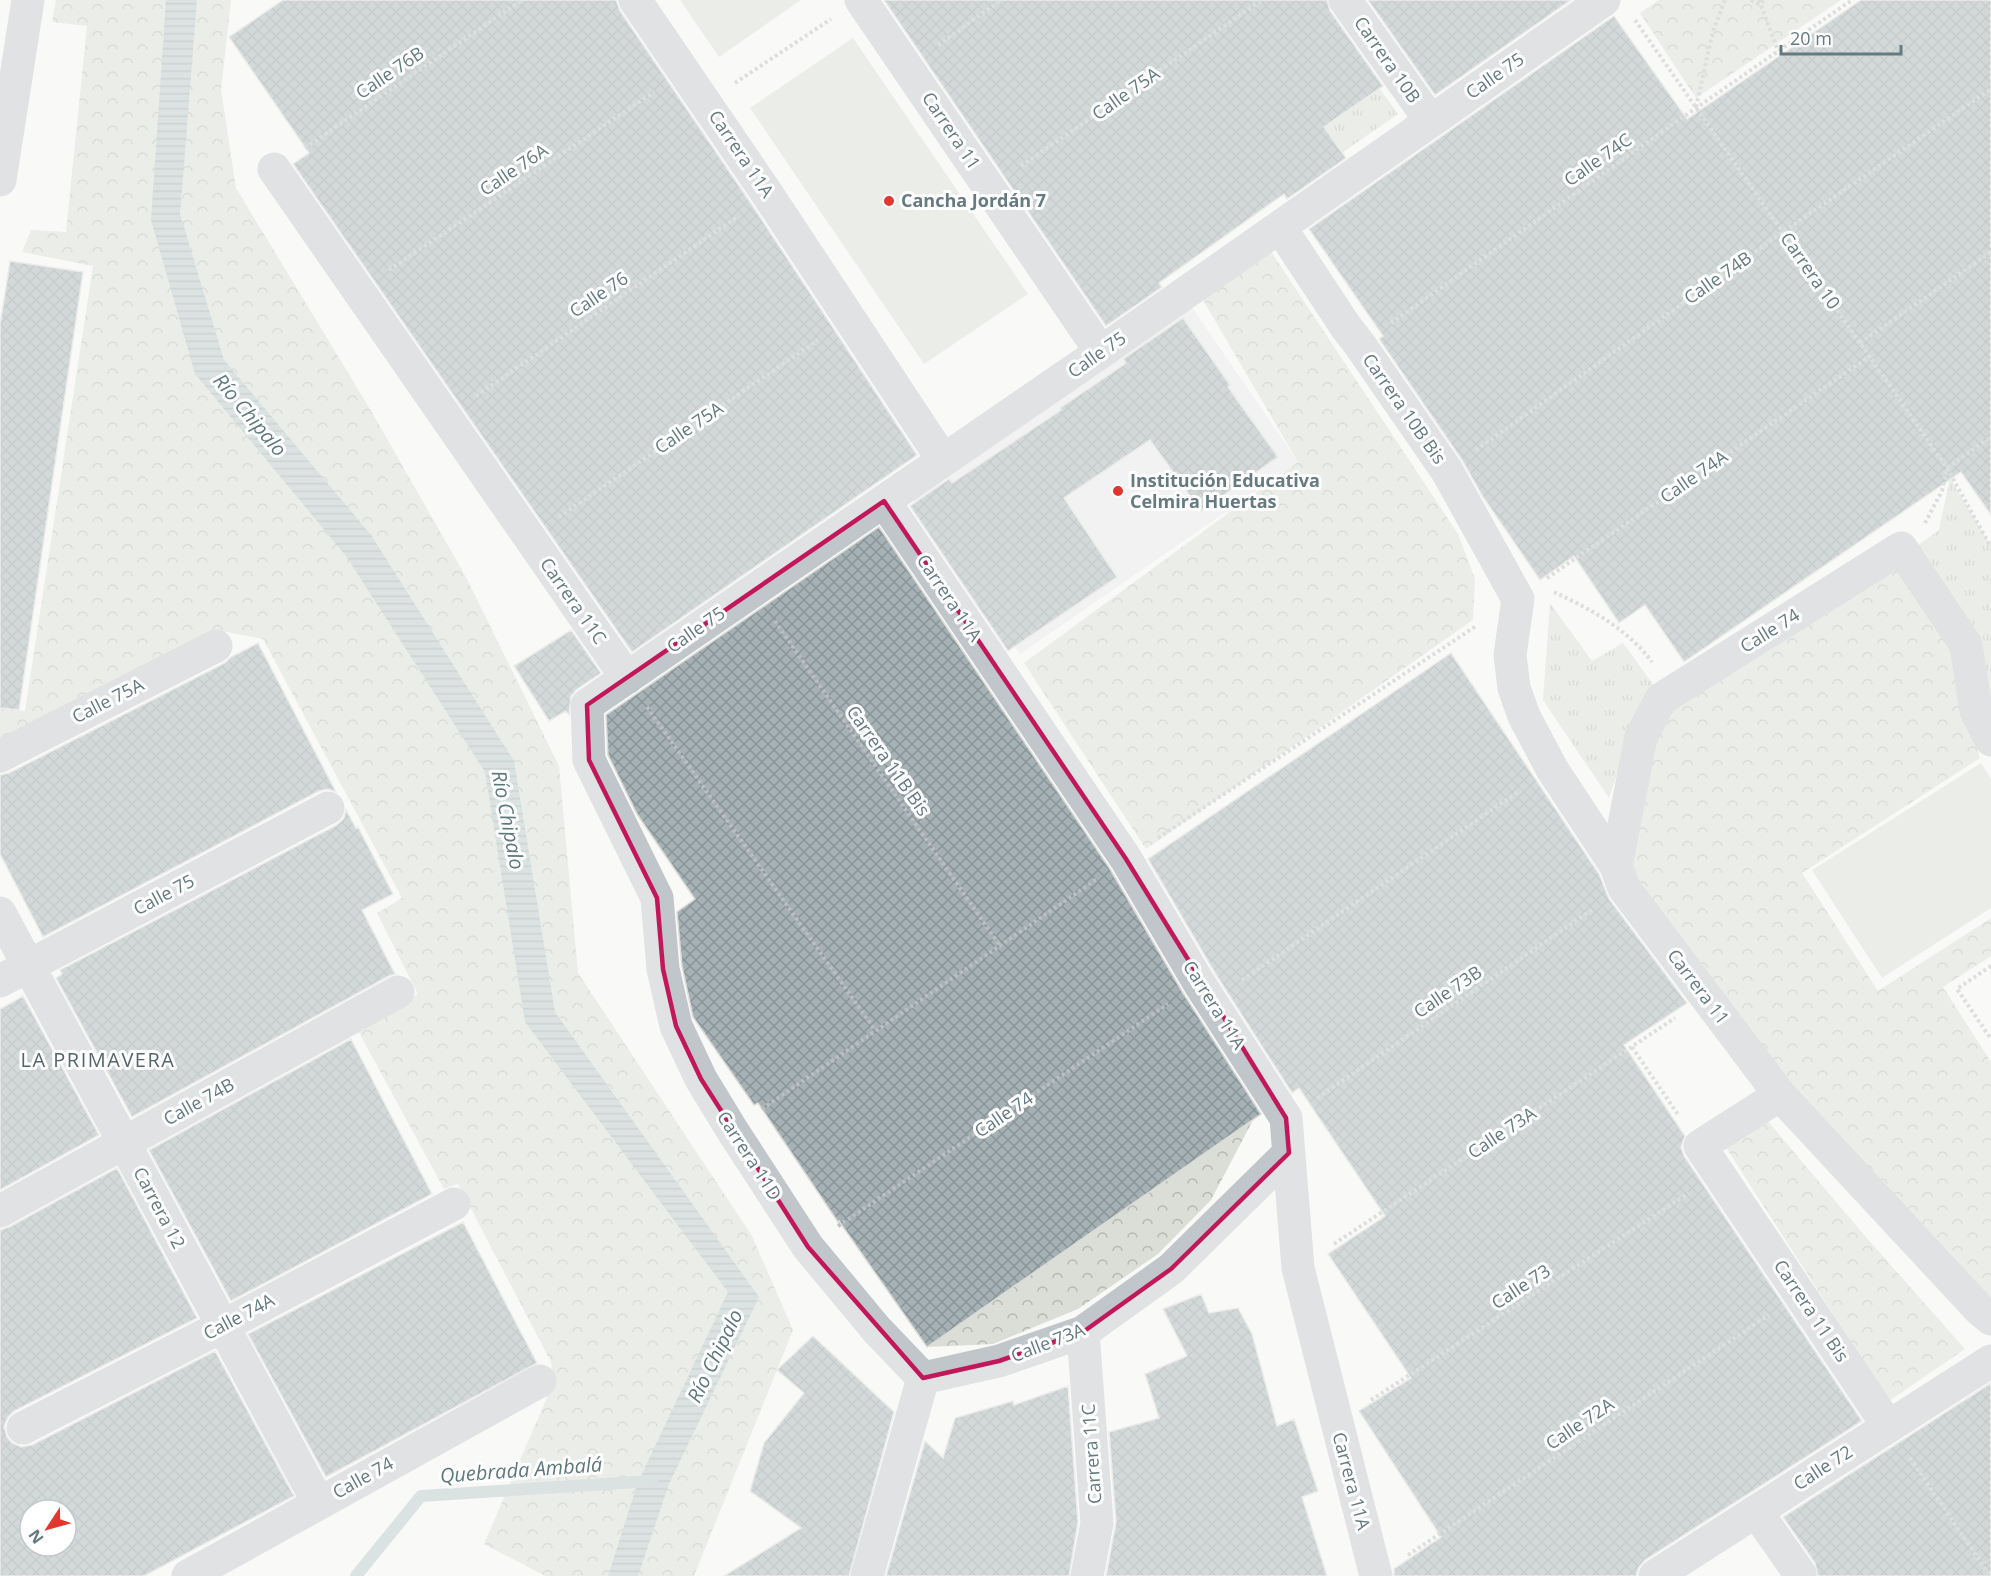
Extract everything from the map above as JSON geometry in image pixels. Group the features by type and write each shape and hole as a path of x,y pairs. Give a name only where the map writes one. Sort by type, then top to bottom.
{"street":[{"path":"0,180 28,0"},
{"name":"Carrera 11A","path":"635,0 706,102 943,460"},
{"name":"Carrera 11","path":"861,0 1101,352"},
{"name":"Carrera 10B","path":"1345,0 1430,120"},
{"name":"Calle 75","path":"587,705 1101,352 1430,120 1605,0"},
{"name":"Carrera 11C","path":"274,169 627,678"},
{"name":"Carrera 10B Bis","path":"1280,227 1528,592"},
{"name":"Carrera 11A","path":"884,501 1126,859 1205,992 1286,1118 1298,1268 1376,1576"},
{"path":"1901,548 1966,645 1976,711 1991,740"},
{"name":"Calle 74","path":"1620,877 1641,737 1661,699 1901,548"},
{"name":"Carrera 11","path":"1528,592 1510,655 1514,688 1524,716 1552,770 1620,877 1780,1095 1980,1310 1991,1319"},
{"name":"Calle 75A","path":"0,756 216,646"},
{"name":"Carrera 11D","path":"587,705 589,760 657,898 663,969 676,1026 700,1079 808,1247 877,1330 923,1378"},
{"name":"Calle 75","path":"14,974 328,808"},
{"name":"Carrera 12","path":"0,913 14,974 125,1143 318,1502"},
{"name":"Calle 74B","path":"0,1211 398,993"},
{"path":"1700,1146 1780,1095"},
{"name":"Carrera 11 Bis","path":"1700,1146 1888,1426"},
{"name":"Calle 73A","path":"923,1378 999,1361 1083,1332 1171,1269 1288,1153"},
{"name":"Calle 74A","path":"22,1428 223,1326 453,1204"},
{"name":"Carrera 11C","path":"1083,1332 1097,1523 1087,1576"},
{"name":"Calle 72","path":"1655,1576 1991,1361"},
{"path":"867,1576 923,1378"},
{"name":"Calle 74","path":"188,1576 540,1381"},
{"path":"1756,1511 1799,1575"}],"path":[{"name":"Calle 76B","path":"274,169 522,0"},
{"path":"908,66 1001,0"},
{"name":"Calle 75A","path":"989,188 1262,0"},
{"path":"1696,108 1713,31 1725,0"},
{"path":"1751,0 1754,3 1765,0"},
{"name":"Calle 74C","path":"1360,345 1852,0"},
{"path":"1760,2 1778,51"},
{"name":"Carrera 10","path":"1633,18 1947,468 1991,547"},
{"path":"706,102 816,29"},
{"name":"Calle 76A","path":"358,291 685,71"},
{"name":"Calle 74B","path":"1447,471 1783,232 1991,89"},
{"name":"Calle 76","path":"446,417 768,195"},
{"path":"1860,343 1991,252"},
{"name":"Calle 75A","path":"529,537 849,320"},
{"name":"Calle 74A","path":"1528,592 1870,356"},
{"path":"1901,548 1925,523 1942,492 1947,468 1991,437"},
{"name":"Carrera 11B Bis","path":"754,591 1000,946"},
{"path":"1528,592 1591,610 1641,647"},
{"path":"627,678 875,1030"},
{"name":"Calle 74","path":"808,1247 1552,770"},
{"name":"Calle 73B","path":"1286,1118 1620,877"},
{"path":"1991,966 1957,989 1991,1039"},
{"name":"Calle 73A","path":"1298,1268 1706,997"},
{"path":"1632,1047 1700,1146"},
{"name":"Calle 73","path":"1336,1422 1720,1173"},
{"name":"Calle 72A","path":"1376,1576 1799,1295"},
{"path":"1888,1426 1990,1576"}],"highlighted area":[{"path":"884,501 1126,859 1286,1118 1289,1153 1171,1269 1083,1332 999,1361 923,1378 808,1247 701,1079 676,1026 663,969 657,898 589,760 587,705"}],"shaded area":[{"path":"1191,306 1298,462 1020,654 912,498"}],"green space":[{"path":"56,0 231,0 221,90 236,188 370,409 466,577 559,766 578,973 752,1236 793,1330 694,1576 545,1576 484,1544 554,1381 551,1362 458,1184 444,1189 356,1027 418,994 377,913 402,898 263,639 226,632 0,745 0,708 25,711 93,266 22,252 31,230 66,232 87,26 52,22"},
{"path":"680,0 801,0 719,57"},
{"path":"1659,0 1841,0 1696,98 1640,13"},
{"name":"Cancha Jordán 7","path":"853,38 1028,294 924,364 750,108"},
{"path":"1379,88 1398,114 1342,153 1324,127"},
{"path":"1268,247 1458,534 1475,579 1473,620 1146,849 1024,663 1298,462 1203,300"},
{"path":"1950,478 1991,546 1991,737 1910,551 1939,530"},
{"path":"1900,557 1955,645 1959,693 1980,758 1802,873 1878,991 1991,918 1991,956 1943,987 1991,1062 1991,1308 1792,1088 1622,865 1665,707"},
{"path":"1550,603 1592,661 1623,643 1655,687 1633,727 1609,798 1543,700"},
{"path":"1981,763 1991,779 1991,908 1882,978 1812,870"},
{"path":"1766,1119 1965,1349 1889,1401 1725,1146"},
{"path":"1253,1120 1211,1200 1158,1254 1078,1309 993,1344 927,1347"}],"water":[{"name":"Río Chipalo","path":"166,0 197,0 180,214 224,360 371,535 514,761 555,1012 759,1297 669,1484 638,1576 608,1576 638,1482 728,1292 525,1022 485,772 346,556 195,374 151,220"}],"building":[{"path":"283,0 616,0 620,11 752,205 917,455 632,652 293,164 309,153 229,37"},
{"path":"884,0 1327,0 1330,11 1383,86 1324,127 1346,158 1287,199 1284,194 1159,283 1162,287 1106,326"},
{"path":"1368,0 1571,0 1435,95"},
{"path":"1861,0 1991,0 1991,515 1961,472 1684,662 1645,605 1619,623 1574,556 1540,580 1483,497 1462,460 1379,339 1383,336 1309,229 1614,16 1687,119"},
{"path":"10,261 83,272 19,710 0,708 0,325"},
{"path":"1183,318 1278,457 1201,511 1150,440 1064,498 1117,577 1008,651 910,506 949,479 952,483 1061,410 1060,408 1126,363 1123,359"},
{"path":"879,527 1110,869 1183,993 1261,1114 927,1347 838,1222 758,1103 754,1105 693,1017 682,966 677,912 695,899 637,814 608,755 606,715"},
{"path":"571,630 601,673 571,696 569,715 566,711 549,721 514,666"},
{"path":"258,643 336,792 328,789 319,791 43,937 0,854 0,775 9,773 225,663 231,657"},
{"path":"1451,653 1599,874 1609,899 1687,1003 1624,1045 1685,1136 1681,1147 1684,1156 1862,1421 1645,1560 1636,1576 1394,1576 1394,1569 1441,1537 1359,1411 1411,1378 1328,1254 1385,1216 1299,1088 1292,1093 1215,973 1148,859"},
{"path":"346,810 356,828 358,827 393,894 362,910 395,974 132,1117 56,978 62,974 60,970 337,825 344,818"},
{"path":"23,996 99,1135 0,1190 0,1009"},
{"path":"351,1039 432,1194 231,1301 149,1150"},
{"path":"117,1168 197,1318 14,1411 4,1426 7,1437 12,1443 21,1447 32,1445 215,1351 294,1496 144,1576 0,1576 0,1230"},
{"path":"463,1222 537,1363 326,1477 248,1334"},
{"path":"1201,1294 1209,1313 1238,1308 1252,1334 1277,1426 1294,1419 1318,1491 1302,1497 1327,1576 1106,1576 1116,1522 1109,1432 1159,1418 1145,1374 1187,1356 1163,1309"},
{"path":"813,1336 894,1412 849,1576 724,1576 801,1528 750,1491 764,1443 804,1393 777,1370"},
{"path":"1991,1383 1991,1576 1818,1576 1815,1563 1783,1517"},
{"path":"1068,1386 1078,1522 1069,1576 886,1576 925,1441 943,1458 955,1418 1013,1401 1014,1405"}],"waterway":[{"name":"Quebrada Ambalá","path":"356,1576 421,1496 652,1481"}],"place":[{"name":"Cancha Jordán 7","path":"889,201"},
{"name":"Institución Educativa Celmira Huertas","path":"1118,491"}],"district":[{"name":"LA PRIMAVERA","path":"98,1060"}]}
